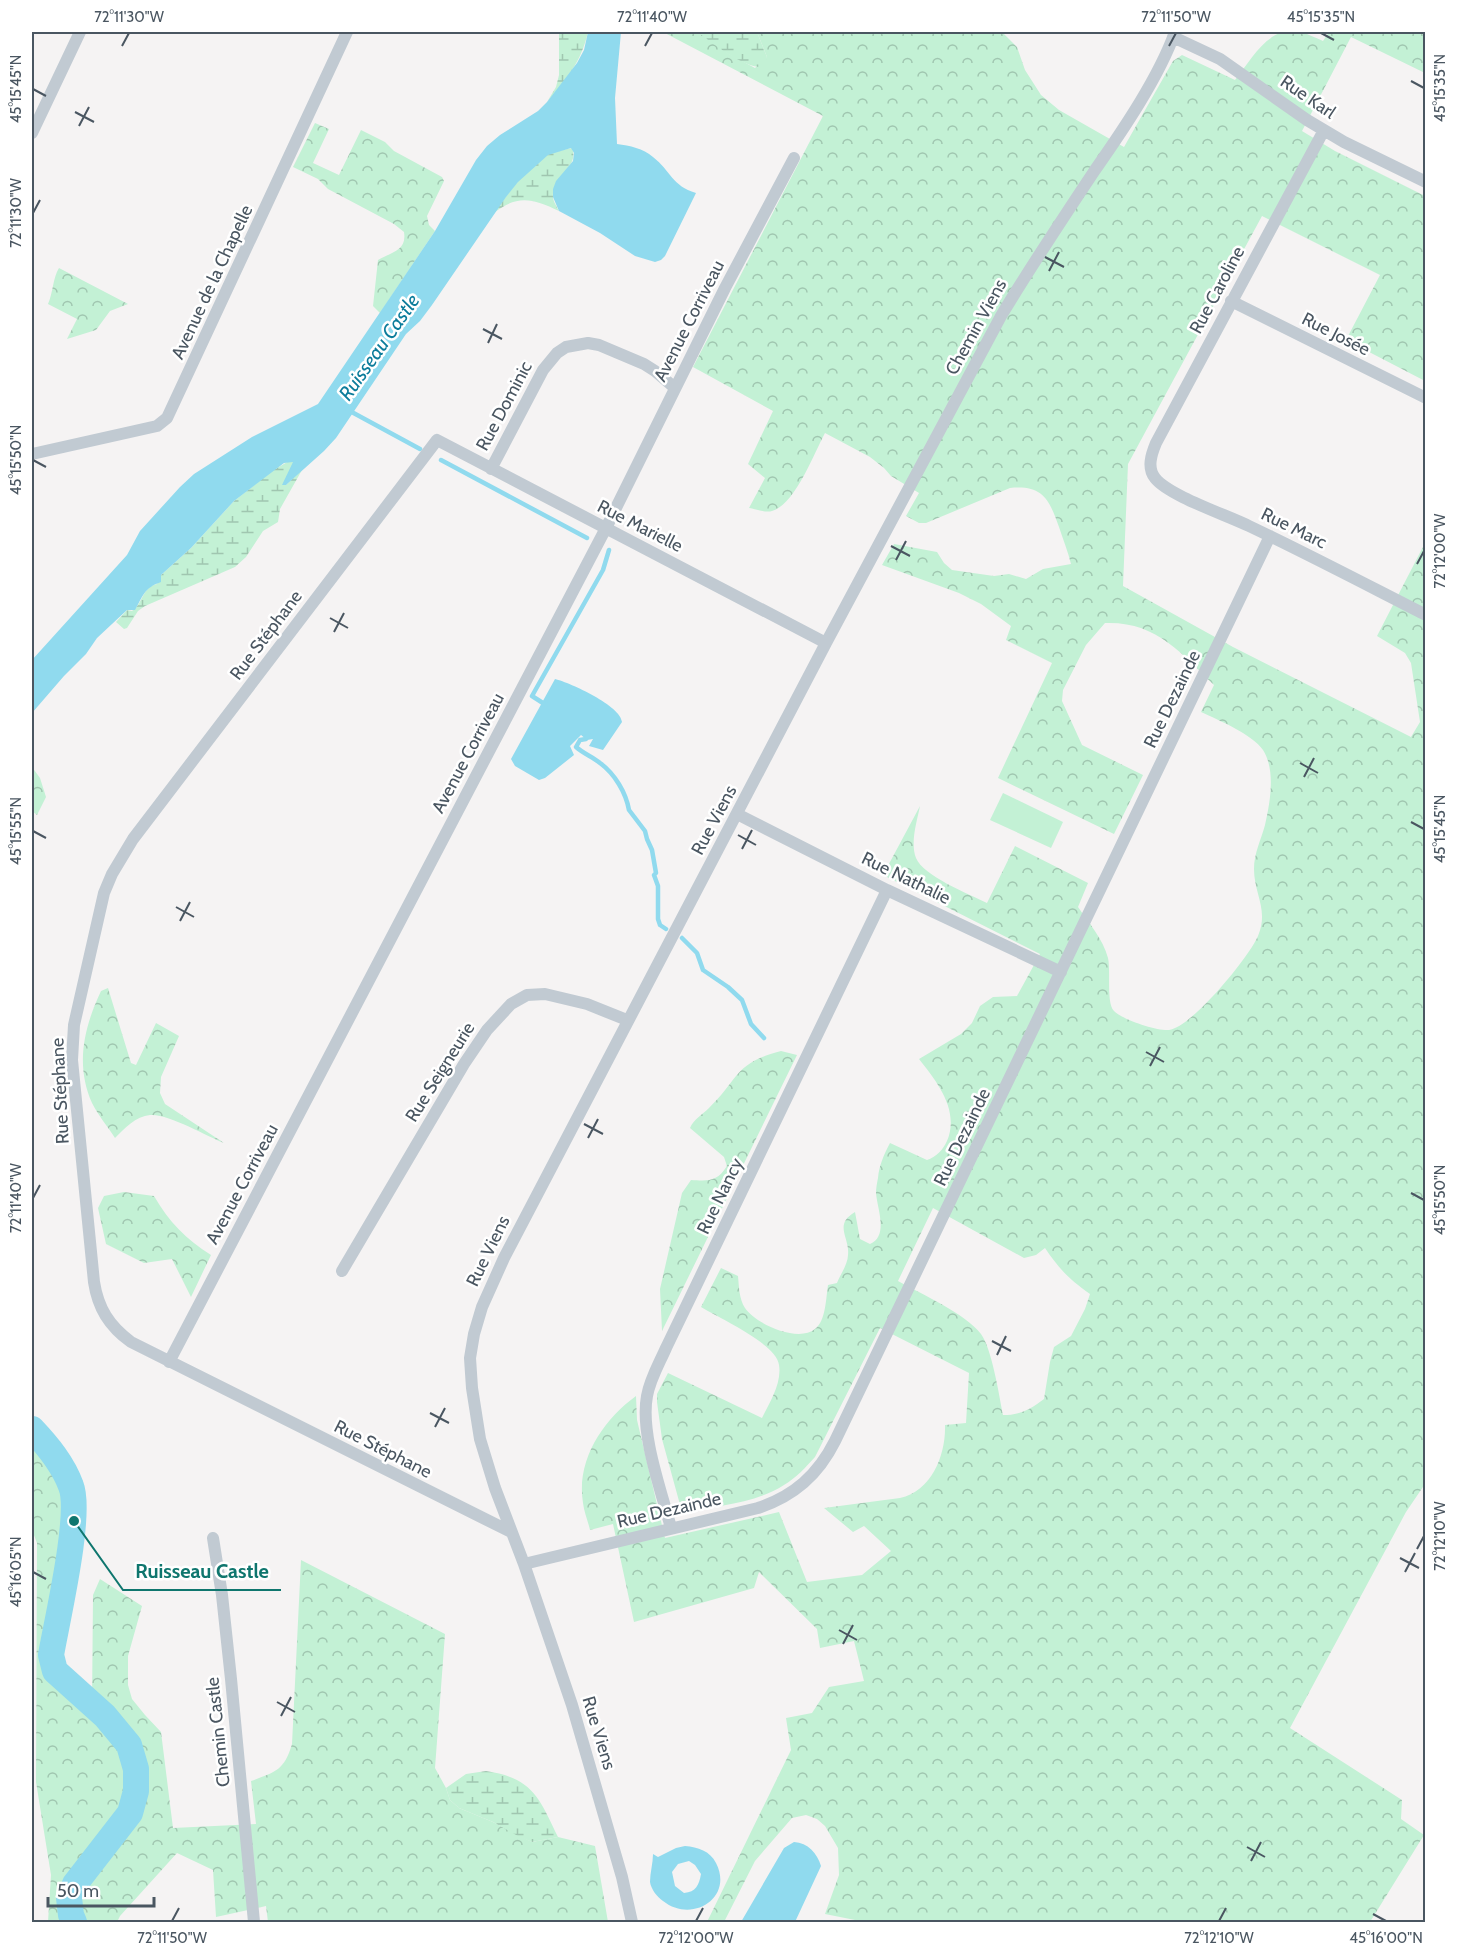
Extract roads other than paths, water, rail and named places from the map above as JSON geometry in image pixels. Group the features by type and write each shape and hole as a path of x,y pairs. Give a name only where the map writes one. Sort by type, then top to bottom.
{"street":[{"path":"32,133 80,32"},
{"name":"Avenue de la Chapelle","path":"32,454 157,426 167,418 347,32"},
{"name":"Rue Karl","path":"1174,34 1220,59 1344,142 1425,182"},
{"name":"Chemin Viens","path":"826,643 1001,316 1041,251 1128,122 1174,34"},
{"name":"Rue Caroline","path":"1151,470 1150,461 1156,444 1324,130"},
{"name":"Avenue Corriveau","path":"170,1362 606,528 675,388 794,158"},
{"name":"Rue Josée","path":"1231,301 1425,398"},
{"name":"Rue Dominic","path":"490,469 543,370 557,352 566,347 577,343 599,345 644,364 675,388"},
{"name":"Rue Marielle","path":"437,440 826,643"},
{"name":"Rue Stéphane","path":"437,440 133,839 112,874 99,913 74,1025 72,1060 95,1289 101,1310 119,1334 170,1362 511,1532"},
{"name":"Rue Marc","path":"1151,470 1155,479 1175,492 1270,536 1425,615"},
{"name":"Rue Dezainde","path":"524,1564 758,1508 776,1501 804,1484 822,1464 1270,536"},
{"name":"Rue Viens","path":"632,1923 622,1877 587,1753 524,1564 485,1456 475,1415 470,1358 482,1307 504,1258 826,643"},
{"name":"Rue Nathalie","path":"737,814 887,890 1061,972"},
{"name":"Rue Nancy","path":"671,1528 646,1430 645,1408 649,1387 887,890"},
{"name":"Rue Seigneurie","path":"342,1271 464,1064 494,1020 510,1004 527,995 545,994 587,1004 627,1020"},
{"name":"Chemin Castle","path":"213,1538 231,1678 254,1923"}],"water":[{"path":"588,32 621,32 615,98 617,144 645,151 659,162 677,182 696,193 665,256 655,262 635,256 600,233 559,211 553,197 553,189 556,181 573,161 574,153 571,148 548,155 518,182 506,197 432,305 406,334 336,438 324,451 286,485 282,485 293,462 284,463 234,501 191,548 161,575 161,582 147,590 135,610 127,610 97,638 86,654 32,713 32,660 127,555 140,531 194,474 252,437 318,404 435,231 476,160 500,135 538,111 547,102 577,63 584,50"},
{"path":"555,679 605,702 622,722 603,750 589,746 593,739 587,740 581,735 570,746 574,755 545,778 539,780 515,766 511,759"},
{"path":"794,1842 804,1844 811,1850 821,1866 795,1922 741,1922 784,1848"},
{"path":"685,1846 699,1849 710,1855 716,1863 720,1876 719,1887 715,1896 707,1904 686,1910 674,1907 663,1901 653,1890 650,1879 653,1854 658,1857","holes":["689,1861 701,1874 699,1881 694,1889 684,1893 675,1886 672,1872 678,1864"]}],"waterway":[{"path":"348,410 420,449"},
{"path":"441,460 587,538"},
{"path":"546,705 532,696 603,570 609,550"},
{"path":"588,734 586,739 580,740 576,747 605,767 615,778 629,810 645,831 652,850 656,873 654,875 658,886 658,919 660,925 666,929"},
{"path":"682,938 697,953 703,970 742,1000 751,1024 764,1038"},
{"name":"Ruisseau Castle","path":"32,1429 64,1470 74,1500 71,1543 51,1655 55,1671 105,1716 129,1745 136,1769 136,1791 130,1813 75,1884 69,1898 74,1922"}],"place":[{"name":"Ruisseau Castle","path":"74,1521"}]}
